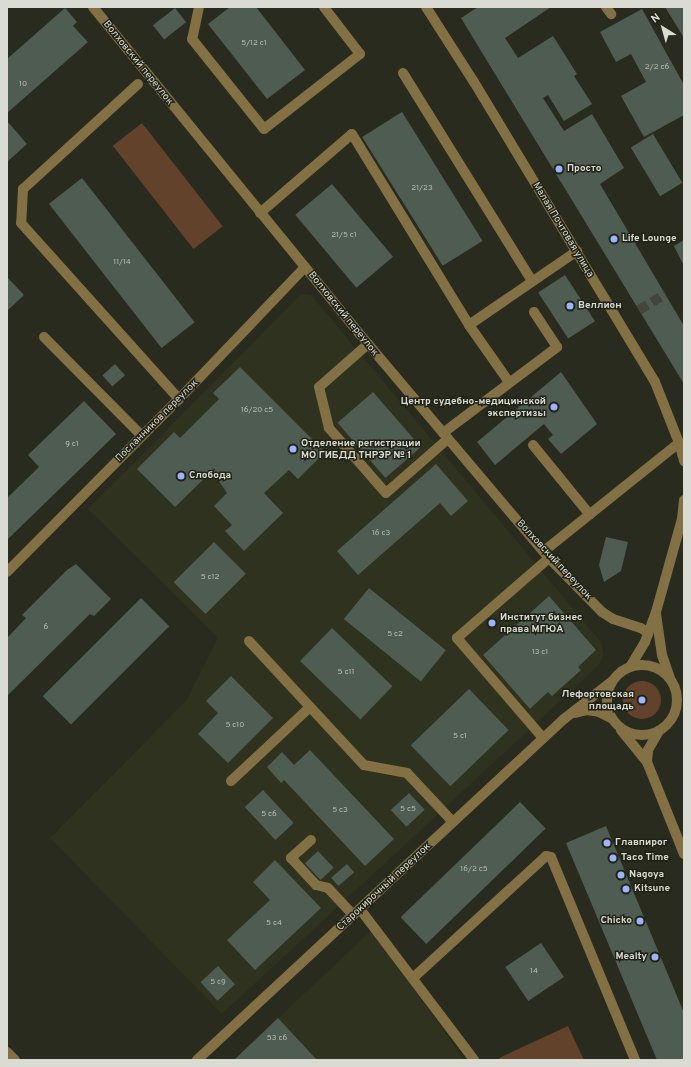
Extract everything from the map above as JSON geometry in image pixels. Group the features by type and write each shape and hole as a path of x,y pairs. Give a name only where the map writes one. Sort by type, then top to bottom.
{"street":[{"name":"Волховский переулок","path":"93,7 304,267 546,555 602,612 613,619 641,628 648,633"},
{"path":"199,7 192,39 264,129 360,54 324,7"},
{"name":"Малая Почтовая улица","path":"426,7 474,82 655,382 679,443 684,460"},
{"path":"403,73 532,281"},
{"path":"138,84 23,189 21,223 179,399"},
{"path":"260,213 352,134 469,325 509,382"},
{"path":"469,325 576,251"},
{"name":"Посланников переулок","path":"7,572 179,399 304,267"},
{"path":"368,344 320,387 330,428 386,492 445,436 509,382 557,347 534,312"},
{"path":"44,337 142,436"},
{"path":"543,738 457,638 590,515 679,443"},
{"path":"533,445 590,515"},
{"path":"630,667 645,642 656,612 682,519 684,500"},
{"path":"619,727 628,733 638,736 649,735 659,731 668,724 674,715 677,704 676,693 662,655 656,612"},
{"path":"249,641 364,765 407,773 453,822"},
{"path":"611,718 607,706 607,694 611,682 619,673 630,667 642,665 654,667 664,673 672,683"},
{"name":"Старокирочный переулок","path":"197,1060 543,738 611,682"},
{"path":"231,781 310,707"},
{"path":"571,714 587,710 599,712 611,718 619,727 647,762 684,854"},
{"path":"647,762 648,750 659,731"},
{"path":"311,840 291,858 316,885 328,888 356,912 413,978 474,1060"},
{"path":"413,978 546,856 551,857 635,1060"},
{"path":"7,1052 15,1060"}],"shaded area":[{"path":"142,123 223,226 193,249 113,146"},
{"path":"301,294 311,295 600,641 604,654 598,666 222,1014 50,838 186,701 218,638 88,509"},
{"path":"638,681 646,681 656,686 660,693 660,707 656,714 646,719 638,719 628,714 626,711 623,704 623,696 628,686 631,684"},
{"path":"373,929 464,1060 234,1060 278,1018"},
{"path":"568,1026 584,1060 500,1060 499,1058"}],"building":[{"path":"230,7 256,7 305,70 267,99 208,24"},
{"name":"Life Lounge","path":"478,7 551,7 505,38 518,58 553,36 577,74 574,76 592,104 564,121 548,95 543,98 564,131 592,114 624,168 600,184 684,326 684,384 461,18"},
{"path":"665,7 684,7 684,38"},
{"path":"65,8 77,22 73,26 88,42 7,113 7,59"},
{"path":"175,8 186,22 164,39 153,25"},
{"path":"642,9 684,85 684,115 644,137 621,96 646,82 631,54 616,62 600,32"},
{"path":"402,112 483,241 443,266 362,137"},
{"path":"7,121 27,144 7,162"},
{"path":"653,134 682,183 660,196 631,147"},
{"path":"82,178 195,322 162,348 49,204"},
{"path":"332,184 393,257 356,288 295,215"},
{"name":"Life Lounge","path":"684,240 684,266 674,246"},
{"path":"565,275 595,321 568,339 538,292"},
{"path":"7,277 24,295 7,311"},
{"path":"115,364 125,375 112,387 102,375"},
{"path":"240,367 325,452 298,479 289,470 264,493 283,513 244,551 225,531 232,525 214,506 227,493 212,471 175,507 137,469 174,432 180,438 219,399 213,393"},
{"path":"561,372 597,424 561,454 548,439 553,435 544,424 495,465 477,442"},
{"path":"373,392 421,447 385,478 338,423"},
{"path":"84,401 116,434 7,540 7,498 39,467 28,455"},
{"path":"436,464 468,501 451,516 440,503 358,575 337,551"},
{"path":"606,537 628,542 621,571 604,582 599,565"},
{"path":"214,542 246,574 206,614 174,582"},
{"path":"76,564 111,599 94,616 90,614 7,696 7,638 26,618 22,615 67,570"},
{"path":"369,588 446,650 421,681 344,619"},
{"path":"549,596 596,650 578,667 581,670 552,696 548,692 530,709 483,655"},
{"path":"141,598 169,626 71,725 43,696"},
{"path":"332,628 392,686 360,719 300,661"},
{"path":"231,676 273,718 228,763 198,734 218,713 206,701"},
{"path":"469,689 509,730 450,786 411,745"},
{"path":"310,750 394,839 365,866 284,780 281,783 267,767 282,752 294,765"},
{"path":"263,790 294,823 275,840 245,807"},
{"path":"409,793 425,810 406,827 391,810"},
{"path":"520,802 546,829 426,944 401,917"},
{"path":"606,826 684,1013 684,1060 657,1060 566,843"},
{"path":"318,851 334,868 321,880 305,863"},
{"path":"275,860 321,908 255,970 227,940 270,900 253,882"},
{"path":"347,864 354,872 338,886 331,878"},
{"path":"541,943 564,977 528,1001 505,967"},
{"path":"218,966 235,984 217,1001 200,982"},
{"path":"278,1018 317,1060 234,1060"}],"tunnel":[{"path":"639,310 666,294"}],"place":[{"name":"Просто","path":"559,169"},
{"name":"Life Lounge","path":"614,239"},
{"name":"Веллион","path":"570,306"},
{"name":"Центр судебно-медицинской экспертизы","path":"554,407"},
{"name":"Отделение регистрации МО ГИБДД ТНРЭР № 1","path":"293,449"},
{"name":"Слобода","path":"181,476"},
{"name":"Институт бизнес права МГЮА","path":"492,623"},
{"name":"Лефортовская площадь","path":"642,700"},
{"name":"Главпирог","path":"607,843"},
{"name":"Taco Time","path":"613,858"},
{"name":"Nagoya","path":"621,875"},
{"name":"Kitsune","path":"626,889"},
{"name":"Chicko","path":"640,921"},
{"name":"Mealty","path":"655,957"}]}
